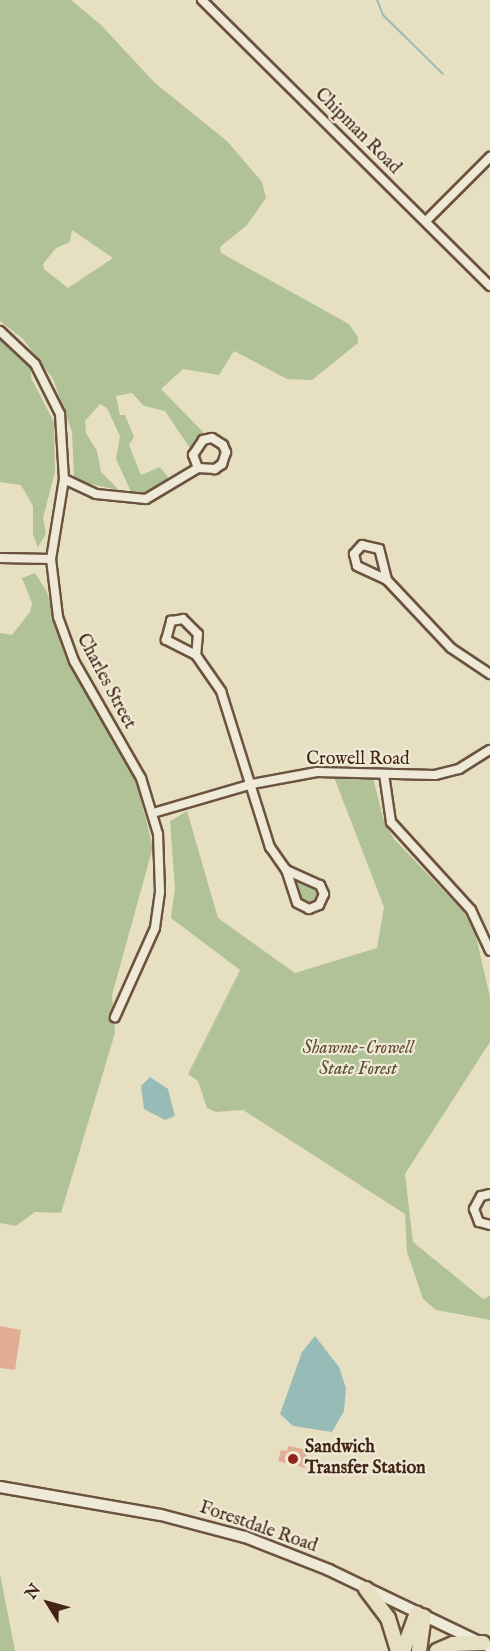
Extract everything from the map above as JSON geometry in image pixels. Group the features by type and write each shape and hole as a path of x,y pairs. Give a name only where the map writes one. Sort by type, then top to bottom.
{"highway":[{"path":"366,1589 388,1618 398,1651"},
{"path":"403,1651 420,1614"},
{"path":"419,1651 420,1614"},
{"path":"437,1651 453,1644 486,1645"}],"main road":[{"name":"Forestdale Road","path":"0,1487 229,1532 366,1589 486,1645"}],"street":[{"name":"Chipman Road","path":"202,0 490,286"},
{"path":"426,221 490,157"},
{"name":"Charles Street","path":"0,331 35,364 56,402 63,429 64,479 51,559 58,617 69,652 134,764 153,813 160,872 155,928 115,1017"},
{"path":"64,479 96,494 134,500 160,495 198,468 215,469 222,464 226,452 223,445 212,438 203,440 193,455 198,468"},
{"path":"387,580 379,549 362,545 354,554 357,566 387,580 457,653 490,674"},
{"path":"0,558 51,559"},
{"path":"196,656 200,647 196,628 183,619 171,621 166,640 196,656 221,691 270,847 286,870 297,903 309,909 319,905 324,894 320,885 286,870"},
{"name":"Crowell Road","path":"153,813 252,784 317,772 435,775 459,769 490,750"},
{"path":"384,774 391,822 471,910 490,951"},
{"path":"490,1194 481,1196 474,1209 479,1222 490,1225"}],"green space":[{"path":"0,0 71,0 101,25 155,83 227,141 262,182 266,198 247,225 220,247 221,253 349,324 358,337 358,343 312,380 287,379 234,351 219,375 183,369 161,389 203,432 192,451 165,411 144,406 132,393 116,396 120,415 125,415 134,437 129,445 141,475 160,467 171,481 159,489 132,494 116,459 120,436 107,408 100,404 85,421 86,433 97,451 101,472 119,490 85,483 74,476 72,432 53,379 23,339 0,321","holes":["72,230 113,258 68,288 44,269 43,264 56,248 70,242"]},
{"path":"0,336 31,365 31,378 54,422 55,472 43,518 46,534 38,547 33,535 33,506 21,485 0,482"},
{"path":"35,573 47,592 63,650 136,781 153,847 112,995 115,1033 61,1213 35,1212 16,1226 0,1223 0,633 12,635 30,612 32,603 22,578"},
{"name":"Shawme-Crowell State Forest","path":"334,777 373,778 384,821 394,839 463,911 475,932 490,997 490,1042 405,1174 413,1242 483,1299 490,1296 490,1320 436,1310 423,1299 407,1252 405,1214 243,1110 216,1112 207,1108 198,1081 188,1074 240,970 171,918 175,888 170,821 187,811 218,918 295,973 377,948 384,907"},
{"path":"295,879 319,889 316,904 300,903 292,881"},
{"path":"0,1574 15,1651 0,1651"}],"water":[{"path":"150,1077 168,1089 175,1116 165,1120 144,1109 141,1086"},
{"path":"315,1336 339,1367 346,1388 344,1411 332,1432 293,1426 280,1414 302,1352"}],"building":[{"path":"0,1326 21,1330 15,1370 0,1368"},
{"name":"Sandwich Transfer Station","path":"288,1446 307,1450 305,1468 278,1461 281,1450 287,1451"}],"waterway":[{"path":"377,0 383,15 443,74"}],"place":[{"name":"Sandwich Transfer Station","path":"293,1459"}]}
